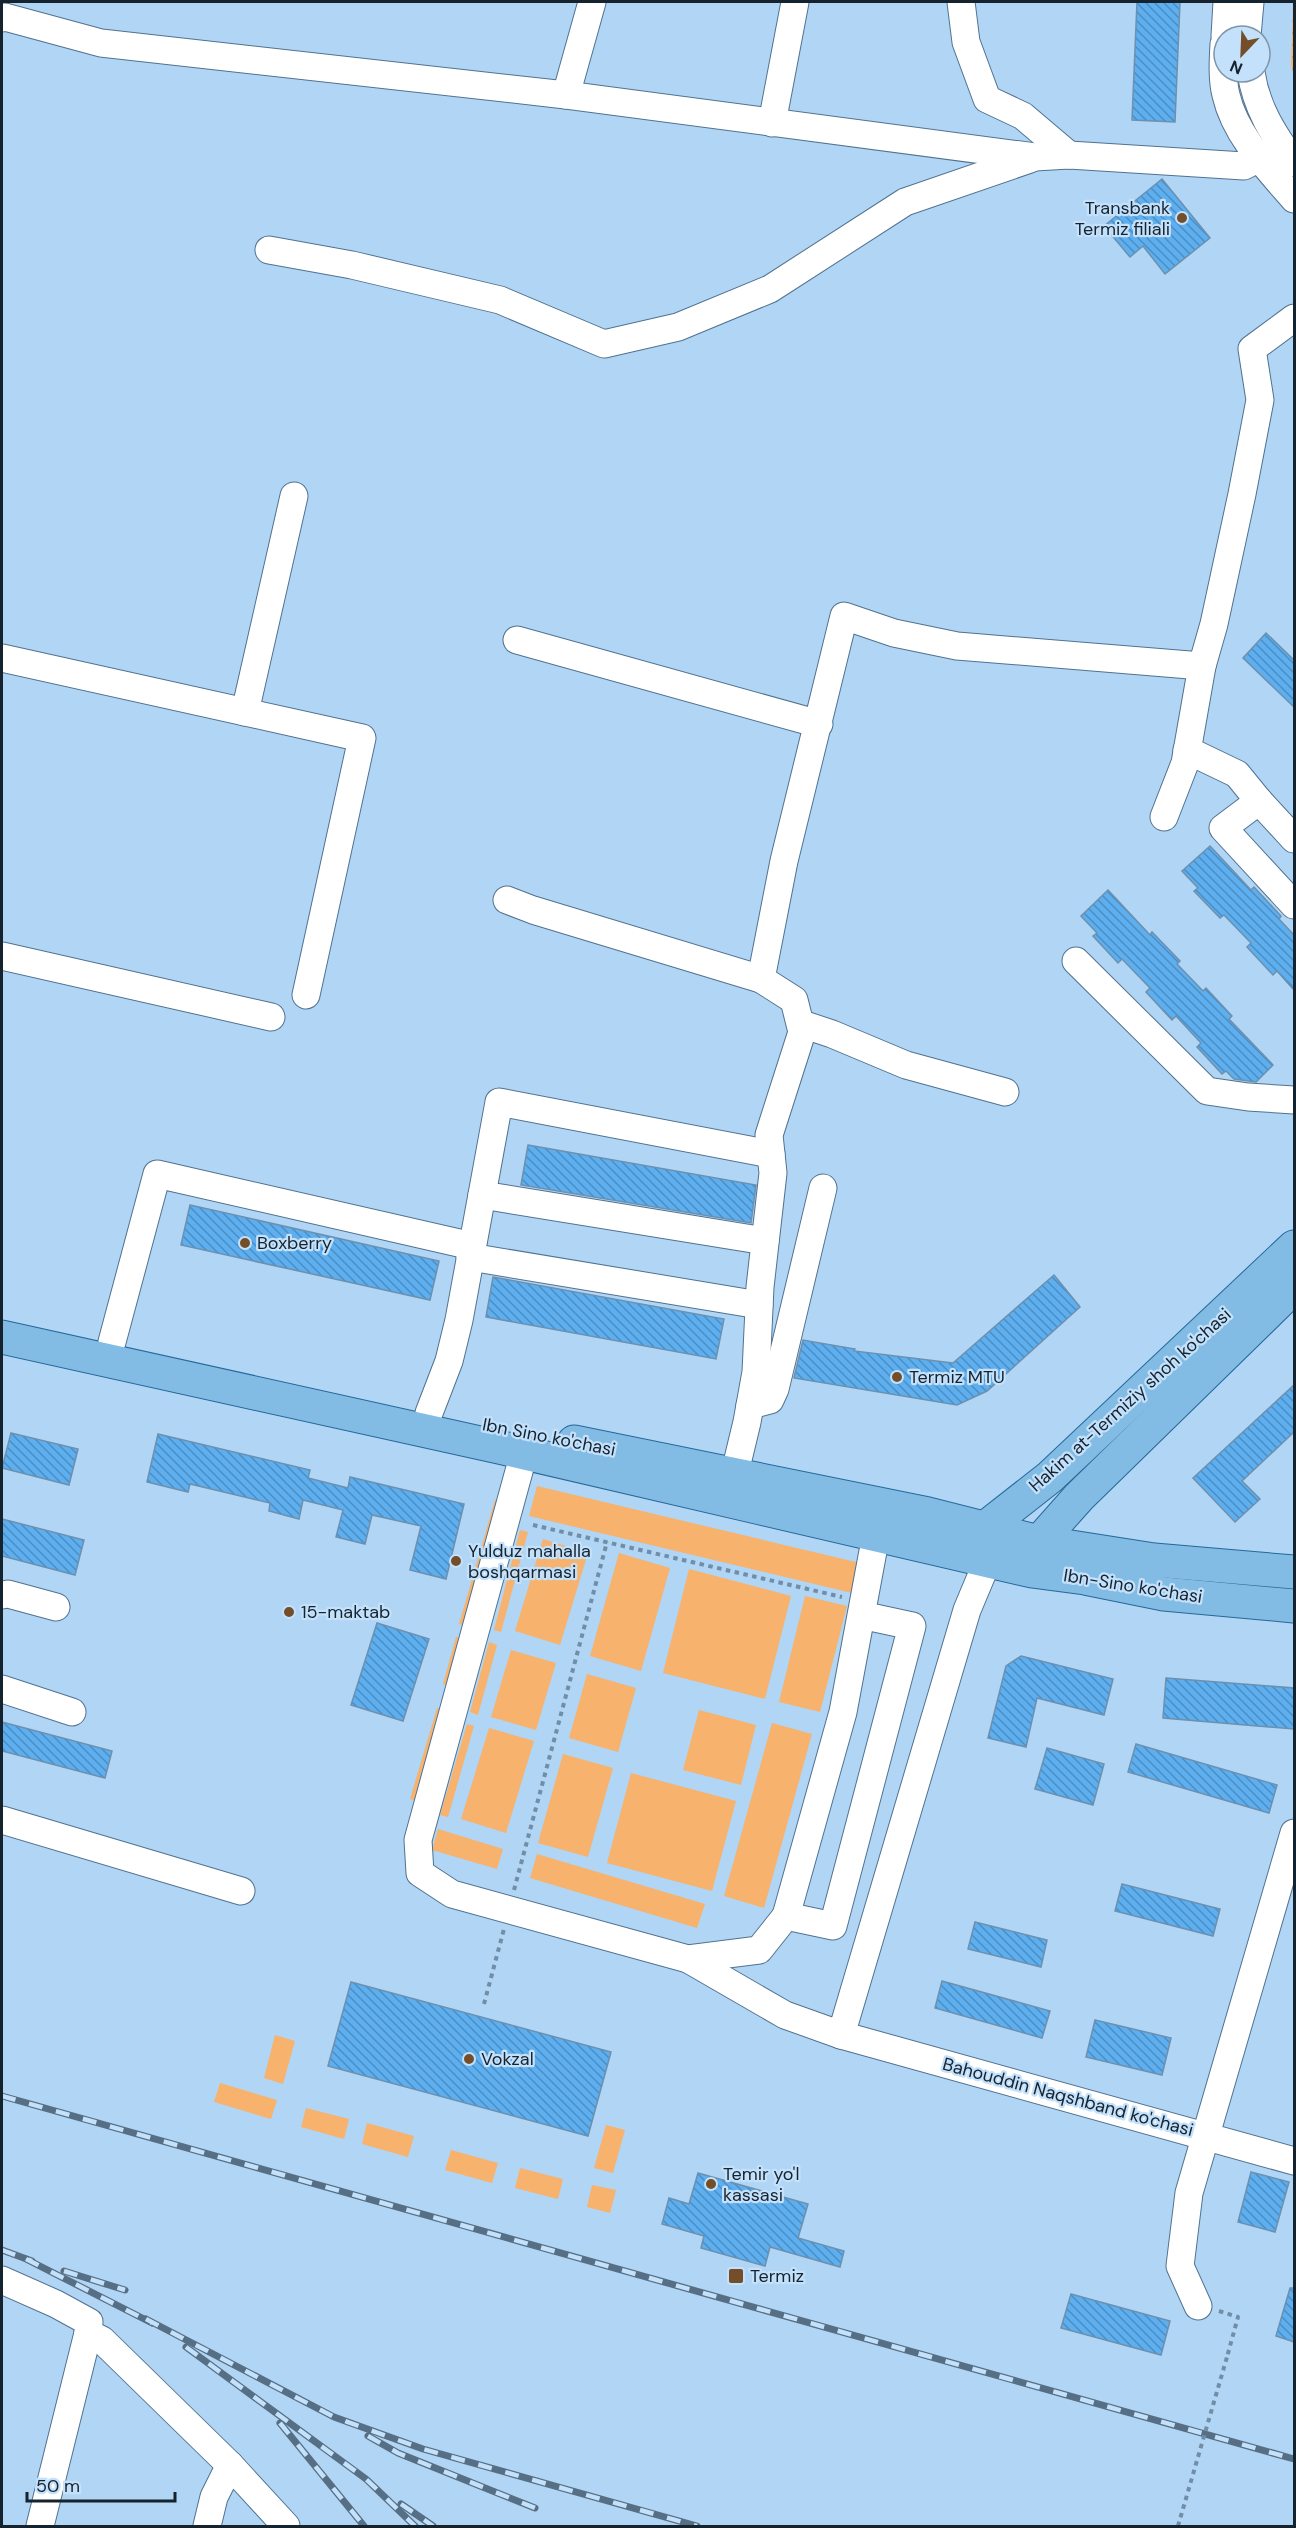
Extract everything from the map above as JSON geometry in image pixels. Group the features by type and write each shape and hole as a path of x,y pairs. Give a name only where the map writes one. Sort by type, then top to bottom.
{"main road":[{"name":"Hakim at-Termiziy shoh ko'chasi","path":"982,1548 1050,1477 1294,1247"},
{"name":"Hakim at-Termiziy shoh ko'chasi","path":"1035,1557 1074,1503 1294,1287"},
{"name":"Ibn Sino ko'chasi","path":"2,1318 429,1413 734,1476 982,1548"},
{"name":"Ibn Sino ko'chasi","path":"2,1337 524,1453 876,1535 982,1548"},
{"path":"1035,1557 1098,1551 1081,1524 1074,1503"},
{"name":"Ibn-Sino ko'chasi","path":"982,1548 1035,1557 1085,1578 1164,1594 1294,1606"},
{"name":"Ibn-Sino ko'chasi","path":"1098,1551 1154,1560 1294,1572"}],"street":[{"path":"566,95 592,2"},
{"path":"772,123 795,2"},
{"path":"961,2 966,42 987,99 1023,116 1069,155"},
{"path":"1226,24 1227,2"},
{"path":"1248,24 1250,2"},
{"path":"2,18 4,16 101,43 566,95 1035,157 1069,155 1245,166 1279,156"},
{"path":"1225,84 1226,95 1240,129 1279,156"},
{"path":"1252,84 1294,200"},
{"path":"269,250 352,265 500,300 604,344 678,327 770,289 905,202 1035,157"},
{"path":"1164,817 1185,763 1202,666 1214,624 1260,400 1252,349 1294,318"},
{"path":"245,712 294,496"},
{"path":"760,980 784,861 844,616 894,633 957,646 1202,666"},
{"path":"517,640 819,724"},
{"path":"2,658 362,738 306,995"},
{"path":"1187,750 1237,774 1294,839"},
{"path":"1259,801 1223,828 1294,905"},
{"path":"507,900 760,980 794,1000 802,1024 802,1032 769,1135 773,1173 759,1305 756,1372 734,1476"},
{"path":"2,956 271,1017"},
{"path":"1076,961 1207,1091 1248,1098 1294,1100"},
{"path":"802,1024 906,1065 1005,1092"},
{"path":"429,1413 449,1361 499,1102 771,1154"},
{"path":"112,1342 158,1174 471,1252 759,1305"},
{"path":"750,1405 770,1400 775,1389 823,1188"},
{"path":"482,1195 765,1242"},
{"path":"524,1453 418,1840 420,1873 452,1894 688,1959 759,1950 786,1916 843,1712 853,1606 876,1535"},
{"path":"841,2034 967,1610 982,1548"},
{"path":"2,1595 8,1594 56,1607"},
{"path":"786,1916 833,1926 912,1626 853,1606"},
{"path":"2,1689 72,1712"},
{"path":"2,1820 241,1891"},
{"path":"1198,2306 1180,2266 1189,2193 1294,1833"},
{"name":"Bahouddin Naqshband ko'chasi","path":"688,1959 785,2015 841,2034 1294,2161"},
{"path":"2,2280 56,2304 89,2322 40,2526"},
{"path":"88,2333 102,2340 230,2465 286,2526"},
{"path":"207,2526 214,2497 230,2465"}],"path":[{"path":"533,1525 853,1606"},
{"path":"484,2004 607,1542"},
{"path":"1178,2526 1238,2317 1198,2306"}],"shaded area":[{"path":"1294,2 1294,79 1291,64"},
{"path":"537,1486 860,1563 852,1593 529,1516"},
{"path":"495,1500 502,1502 467,1626 459,1624"},
{"path":"520,1530 528,1532 501,1632 494,1630"},
{"path":"543,1539 588,1553 560,1645 515,1631"},
{"path":"619,1553 670,1568 641,1671 590,1656"},
{"path":"689,1569 791,1596 765,1699 663,1673"},
{"path":"805,1596 847,1606 820,1712 779,1702"},
{"path":"456,1637 463,1639 450,1686 443,1684"},
{"path":"489,1642 497,1645 478,1715 470,1712"},
{"path":"511,1650 556,1663 536,1730 491,1717"},
{"path":"587,1674 636,1688 618,1752 569,1738"},
{"path":"437,1708 444,1710 417,1801 410,1799"},
{"path":"699,1710 756,1725 741,1785 683,1770"},
{"path":"772,1723 812,1734 764,1908 724,1896"},
{"path":"467,1724 474,1726 448,1817 440,1815"},
{"path":"489,1728 534,1741 506,1833 461,1819"},
{"path":"563,1754 613,1768 588,1857 538,1843"},
{"path":"631,1773 736,1801 712,1891 607,1863"},
{"path":"438,1829 503,1849 497,1869 432,1850"},
{"path":"537,1854 705,1904 697,1928 530,1878"},
{"path":"275,2035 295,2041 283,2084 264,2078"},
{"path":"220,2083 277,2100 271,2119 214,2102"},
{"path":"306,2108 349,2119 344,2139 301,2127"},
{"path":"367,2123 414,2136 408,2157 362,2144"},
{"path":"606,2125 625,2130 613,2173 594,2168"},
{"path":"451,2150 498,2163 492,2183 445,2170"},
{"path":"520,2168 563,2179 558,2199 515,2188"},
{"path":"592,2185 616,2190 610,2213 587,2207"}],"building":[{"path":"1137,2 1180,2 1175,122 1132,120"},
{"path":"1162,179 1210,238 1165,274 1143,246 1130,257 1104,226"},
{"path":"1266,633 1294,660 1294,707 1243,658"},
{"path":"1210,846 1251,890 1254,887 1281,916 1279,919 1294,935 1294,990 1277,971 1273,975 1247,947 1251,943 1224,915 1220,918 1194,891 1198,888 1182,871"},
{"path":"1108,890 1150,935 1152,932 1180,961 1177,964 1203,991 1206,988 1232,1016 1229,1019 1273,1065 1256,1082 1234,1079 1226,1071 1222,1074 1197,1047 1201,1043 1176,1016 1172,1020 1146,992 1150,988 1122,959 1118,963 1093,936 1097,933 1081,916"},
{"path":"528,1145 756,1185 751,1223 521,1185"},
{"path":"190,1205 439,1261 430,1300 181,1245"},
{"path":"1054,1275 1080,1307 987,1391 957,1405 794,1378 803,1340 855,1349 854,1351 953,1363"},
{"path":"493,1277 724,1319 716,1359 486,1317"},
{"path":"1294,1385 1294,1432 1242,1481 1260,1499 1235,1522 1193,1478"},
{"path":"11,1433 78,1449 69,1485 2,1468"},
{"path":"158,1434 310,1470 308,1478 348,1488 350,1477 464,1504 446,1579 410,1570 421,1526 372,1515 365,1544 336,1537 343,1510 303,1500 299,1519 269,1511 270,1503 190,1484 188,1492 147,1482"},
{"path":"2,1519 84,1540 75,1575 2,1556"},
{"path":"377,1623 429,1639 403,1721 351,1705"},
{"path":"1021,1656 1113,1679 1104,1715 1037,1698 1026,1747 988,1738 1006,1666"},
{"path":"1166,1678 1294,1688 1294,1729 1163,1718"},
{"path":"2,1722 112,1751 105,1778 2,1751"},
{"path":"1136,1744 1277,1785 1269,1813 1128,1772"},
{"path":"1047,1748 1104,1764 1093,1805 1035,1789"},
{"path":"1122,1884 1220,1909 1213,1936 1115,1911"},
{"path":"975,1922 1047,1940 1041,1967 968,1949"},
{"path":"942,1981 1050,2011 1042,2038 935,2008"},
{"name":"Vokzal","path":"351,1982 611,2052 588,2136 328,2066"},
{"path":"1095,2020 1171,2038 1162,2075 1086,2057"},
{"path":"1251,2172 1289,2182 1275,2232 1238,2222"},
{"path":"698,2173 808,2204 798,2238 844,2251 840,2267 770,2247 765,2266 701,2248 704,2236 662,2224 669,2198 689,2204"},
{"path":"1290,2288 1294,2288 1294,2342 1276,2336"},
{"path":"1071,2294 1170,2321 1161,2355 1061,2328"}],"railway":[{"path":"2,2096 1294,2459"},
{"path":"2,2250 32,2261"},
{"path":"26,2259 152,2323"},
{"path":"64,2271 125,2290"},
{"path":"146,2319 334,2417 423,2449 697,2526"},
{"path":"186,2347 366,2479 415,2526"},
{"path":"280,2423 364,2526"},
{"path":"368,2436 398,2453 535,2508"},
{"path":"401,2504 433,2526"}],"place":[{"name":"Transbank Termiz filiali","path":"1182,218"},
{"name":"Boxberry","path":"245,1243"},
{"name":"Termiz MTU","path":"897,1377"},
{"name":"Yulduz mahalla boshqarmasi","path":"456,1561"},
{"name":"15-maktab","path":"289,1612"},
{"name":"Vokzal","path":"469,2059"},
{"name":"Temir yo'l kassasi","path":"711,2184"},
{"name":"Termiz","path":"736,2276"}]}
